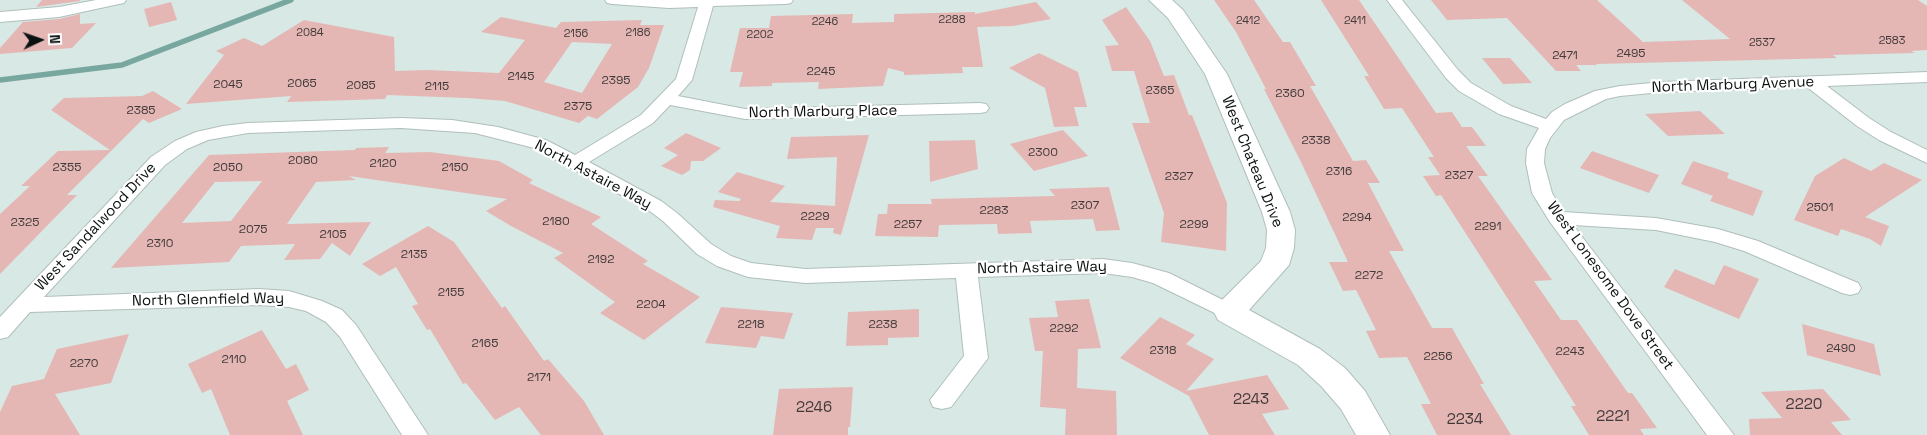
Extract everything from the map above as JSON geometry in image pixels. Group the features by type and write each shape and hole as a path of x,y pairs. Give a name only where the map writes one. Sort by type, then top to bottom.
{"street":[{"path":"0,17 59,12 118,0"},
{"path":"612,0 639,3 786,0"},
{"name":"West Chateau Drive","path":"1159,0 1176,14 1216,74 1276,212 1281,230 1280,248 1274,265 1229,312"},
{"path":"1394,0 1452,74 1466,87 1483,99 1505,110 1548,126"},
{"path":"576,162 647,120 684,80 707,2"},
{"name":"North Marburg Avenue","path":"1548,126 1571,108 1601,96 1620,91 1662,87 1927,77"},
{"path":"1812,82 1863,122 1885,136 1927,157"},
{"name":"North Marburg Place","path":"667,99 745,114 980,108"},
{"name":"North Astaire Way","path":"202,136 248,128 401,123 452,125 498,132 540,144 654,205 670,217 704,249 724,261 748,270 805,276 1103,266 1132,270 1161,278 1229,312"},
{"name":"West Lonesome Dove Street","path":"1548,126 1536,149 1535,163 1542,193 1557,218 1721,435"},
{"name":"West Sandalwood Drive","path":"0,331 158,161 181,145 202,136"},
{"path":"1557,218 1656,224 1718,236 1767,252 1850,288"},
{"name":"North Astaire Way","path":"942,400 976,358 966,270"},
{"name":"North Glennfield Way","path":"24,305 260,297 289,299 314,306 334,316 348,331 415,435"},
{"path":"1229,312 1309,356 1333,377 1353,400 1373,435"}],"building":[{"path":"42,0 80,0 80,1 36,7"},
{"path":"1214,0 1254,0 1283,42 1290,42 1316,86 1310,86 1353,161 1366,160 1380,183 1368,183 1404,251 1389,251 1432,328 1452,328 1484,384 1480,384 1511,435 1437,435 1421,404 1431,404 1407,357 1379,358 1366,331 1376,330 1356,290 1343,291 1329,262 1348,262 1264,89 1266,89 1236,32"},
{"path":"1321,0 1359,0 1436,113 1452,112 1462,127 1472,127 1486,146 1466,146 1488,176 1478,176 1552,280 1534,281 1561,320 1577,320 1628,393 1632,393 1657,428 1640,429 1644,435 1589,435 1571,406 1576,406 1517,313 1441,195 1436,196 1423,176 1440,175 1428,157 1434,157 1402,108 1384,109 1364,76 1369,76"},
{"path":"1431,0 1597,0 1643,42 1730,39 1682,0 1918,0 1927,6 1927,50 1911,51 1915,53 1833,55 1837,58 1576,65 1581,71 1556,71 1507,18 1447,20"},
{"path":"171,2 177,20 149,27 144,9"},
{"path":"1036,2 1051,19 1013,26 977,27 983,67 962,67 963,73 904,75 904,72 888,68 883,86 818,89 819,82 772,83 772,86 739,87 743,72 730,72 740,28 769,28 771,16 853,14 852,23 894,22 894,14 975,12 975,14"},
{"path":"1126,7 1150,41 1164,76 1174,75 1189,115 1192,115 1227,203 1226,251 1161,242 1164,213 1132,123 1150,123 1134,71 1112,71 1105,46 1119,45 1102,20"},
{"path":"80,14 80,24 96,23 72,48 0,54 0,48 23,22 59,19"},
{"path":"501,17 556,28 561,22 642,20 640,25 664,25 649,68 638,87 597,119 588,116 579,123 505,101 467,98 387,95 385,99 287,102 291,96 186,104 224,55 216,51 244,38 262,46 304,20 394,37 395,71 427,70 499,73 525,40 481,32","holes":["572,42 612,44 582,93 544,82"]},
{"path":"1039,53 1078,72 1087,107 1074,107 1079,126 1054,127 1045,88 1009,68"},
{"path":"1482,58 1510,58 1532,83 1503,84"},
{"path":"153,91 182,109 149,123 143,119 67,195 77,195 0,274 0,214 30,186 21,186 58,151 110,150 51,110 64,98 142,96"},
{"path":"1700,111 1725,134 1668,136 1645,114"},
{"path":"1063,130 1088,156 1034,171 1010,144"},
{"path":"686,133 721,148 703,161 691,161 690,170 682,175 661,166 678,155 664,148"},
{"path":"869,135 841,235 833,233 834,228 816,228 812,240 776,238 780,226 713,207 715,200 739,201 741,199 718,192 737,172 785,186 770,202 835,206 837,157 787,159 791,137"},
{"path":"975,140 978,169 930,182 929,141"},
{"path":"389,147 385,153 430,152 499,161 533,180 529,183 601,217 591,224 648,261 643,264 700,297 644,340 600,313 615,302 554,258 563,253 486,211 507,199 349,176 356,180 316,182 287,224 371,222 350,256 332,243 320,259 284,260 295,244 241,246 229,262 111,268 209,155 355,150 356,148","holes":["262,181 231,221 182,223 215,182"]},
{"path":"1592,151 1659,175 1649,193 1580,168"},
{"path":"1844,158 1871,171 1884,163 1922,180 1865,217 1889,226 1881,246 1870,239 1841,229 1838,236 1794,220 1815,176"},
{"path":"1693,161 1729,173 1727,178 1763,191 1753,216 1710,201 1713,196 1681,184"},
{"path":"1109,187 1120,230 1096,231 1093,219 1030,221 1032,233 998,234 997,224 939,225 938,237 875,236 878,214 887,214 888,204 932,204 931,199 1055,196 1049,189"},
{"path":"428,226 454,242 502,308 505,306 544,361 548,359 584,401 604,435 541,435 519,407 495,420 466,383 463,384 430,329 427,330 412,306 418,304 396,267 380,276 362,264"},
{"path":"1724,265 1759,279 1739,319 1664,287 1675,269 1714,285"},
{"path":"1089,299 1101,348 1078,349 1077,388 1116,391 1117,435 1065,435 1066,409 1040,407 1043,351 1035,351 1029,318 1058,317 1055,301"},
{"path":"721,307 793,313 784,339 761,336 756,348 705,343"},
{"path":"919,309 919,337 888,338 888,345 846,346 848,312"},
{"path":"1160,317 1195,335 1186,344 1214,359 1186,391 1267,375 1289,409 1262,414 1275,435 1209,435 1189,396 1120,358"},
{"path":"1802,324 1874,344 1881,376 1807,355"},
{"path":"262,330 286,369 296,364 309,390 287,401 303,435 230,435 211,389 202,393 188,364"},
{"path":"129,334 111,383 55,394 80,435 0,435 0,412 12,386 44,379 57,349"},
{"path":"853,387 848,435 773,435 779,389"},
{"path":"1823,389 1851,420 1831,422 1842,435 1750,435 1749,419 1782,418 1761,392"}],"waterway":[{"path":"0,80 122,65 291,0"}]}
